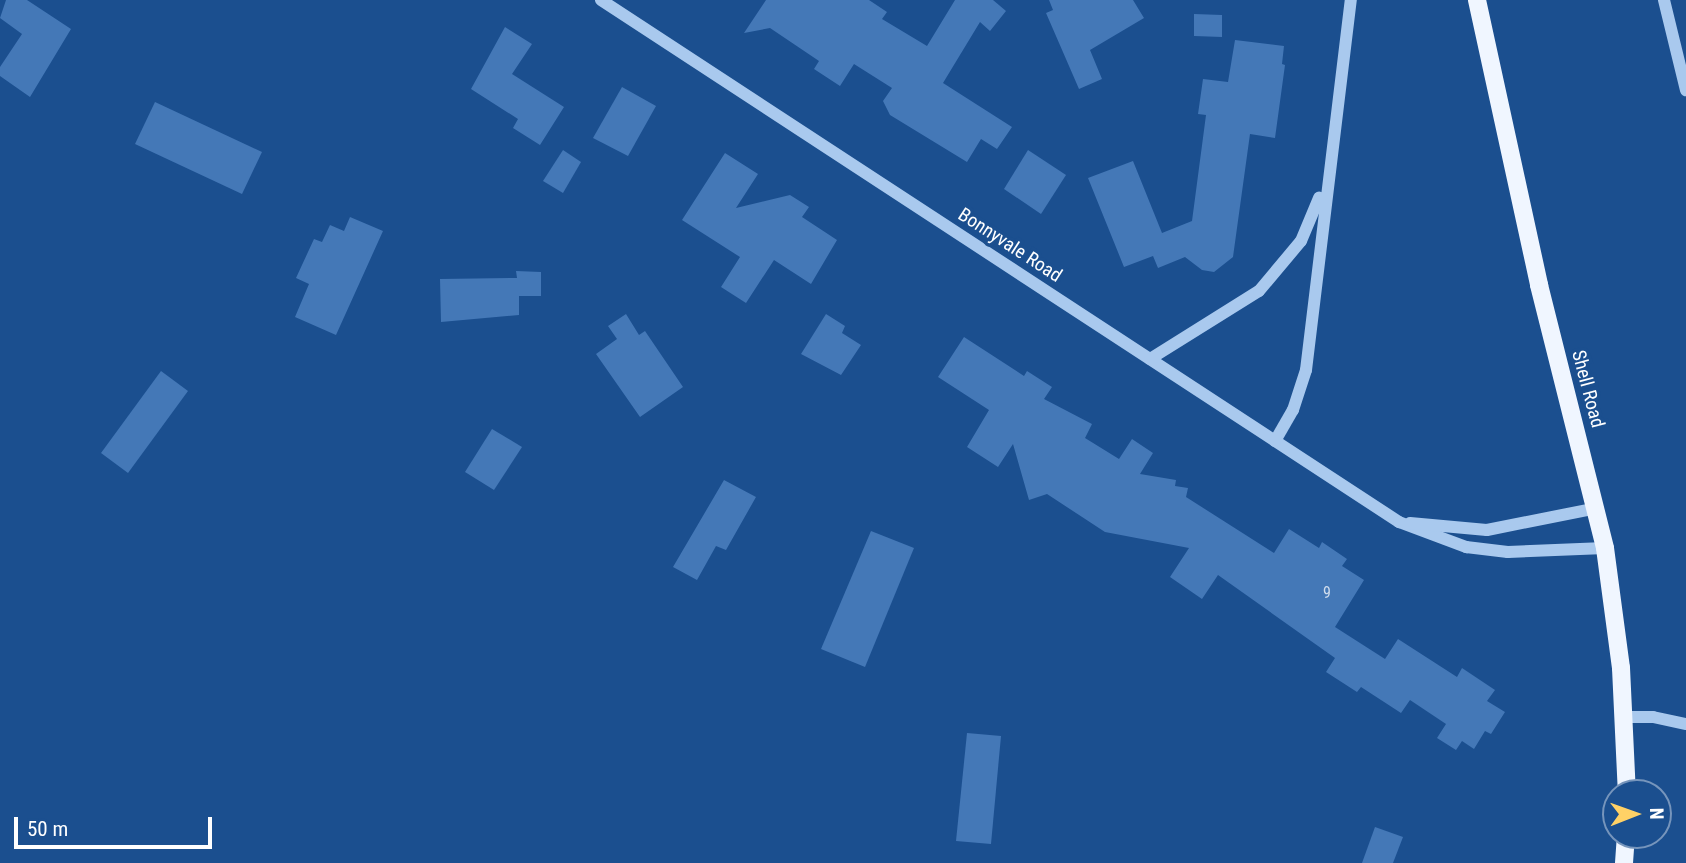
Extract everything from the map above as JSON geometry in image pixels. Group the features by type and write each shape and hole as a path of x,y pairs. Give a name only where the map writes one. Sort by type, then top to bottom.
{"main road":[{"name":"Shell Road","path":"1477,0 1539,285 1605,548 1626,717 1627,779"}],"street":[{"name":"Bonnyvale Road","path":"601,0 1399,522 1466,547 1508,552 1605,548"},
{"path":"1275,441 1293,410 1306,370 1326,179 1351,0"},
{"path":"1664,0 1686,90"},
{"path":"1150,359 1259,291 1282,268 1301,241 1326,179"},
{"name":"Bonnyvale Road","path":"1399,522 1487,530 1597,508"},
{"path":"1626,717 1653,717 1686,724"}],"building":[{"path":"6,0 27,0 71,29 30,97 0,76 0,67 22,34 0,18"},
{"path":"766,0 869,0 887,12 882,19 927,46 955,0 993,0 1006,11 990,31 980,22 943,83 1012,127 997,149 981,139 967,162 890,115 883,101 892,88 854,64 840,86 814,69 819,61 770,28 744,33"},
{"path":"1049,0 1133,0 1144,18 1090,50 1102,79 1079,89 1046,13 1053,10"},
{"path":"1194,14 1222,15 1222,37 1194,36"},
{"path":"505,27 532,44 512,74 564,107 540,145 513,128 518,119 471,89"},
{"path":"1235,40 1284,46 1282,64 1285,65 1275,138 1250,134 1233,257 1214,272 1202,270 1185,257 1158,268 1153,256 1124,267 1088,178 1133,161 1162,233 1192,221 1206,115 1198,114 1203,79 1228,82"},
{"path":"622,87 656,106 628,156 593,138"},
{"path":"155,102 262,152 242,194 135,144"},
{"path":"563,150 581,162 563,193 543,181"},
{"path":"1028,150 1066,175 1041,214 1004,189"},
{"path":"725,153 758,174 736,208 790,195 809,207 802,217 837,240 811,284 774,260 746,303 721,287 740,257 682,220"},
{"path":"350,217 383,231 336,335 295,317 309,284 296,278 314,239 322,242 330,225 344,231"},
{"path":"516,271 541,272 541,296 519,296 519,315 441,322 440,279 517,278"},
{"path":"626,314 639,335 645,331 683,387 640,417 596,354 617,339 608,326"},
{"path":"826,314 845,326 842,333 861,345 841,375 801,354"},
{"path":"964,337 1024,376 1027,371 1052,387 1044,399 1092,424 1085,438 1119,459 1132,439 1153,453 1140,474 1176,480 1175,486 1188,488 1186,497 1274,553 1289,529 1319,548 1322,542 1347,559 1342,566 1364,580 1335,627 1385,659 1398,639 1457,677 1462,668 1495,690 1487,701 1505,712 1491,734 1485,731 1474,749 1462,741 1456,750 1437,738 1446,724 1410,700 1401,713 1361,687 1357,692 1326,672 1335,658 1218,575 1202,599 1170,577 1189,548 1105,532 1047,494 1029,500 1013,444 998,467 967,447 989,410 938,377"},
{"path":"161,371 188,391 128,473 101,453"},
{"path":"492,429 522,447 494,490 465,472"},
{"path":"724,480 756,497 726,550 716,546 697,580 673,567"},
{"path":"871,531 914,548 865,667 821,649"},
{"path":"967,733 1001,736 991,844 956,841"},
{"path":"1375,827 1403,837 1393,863 1362,863"}]}
